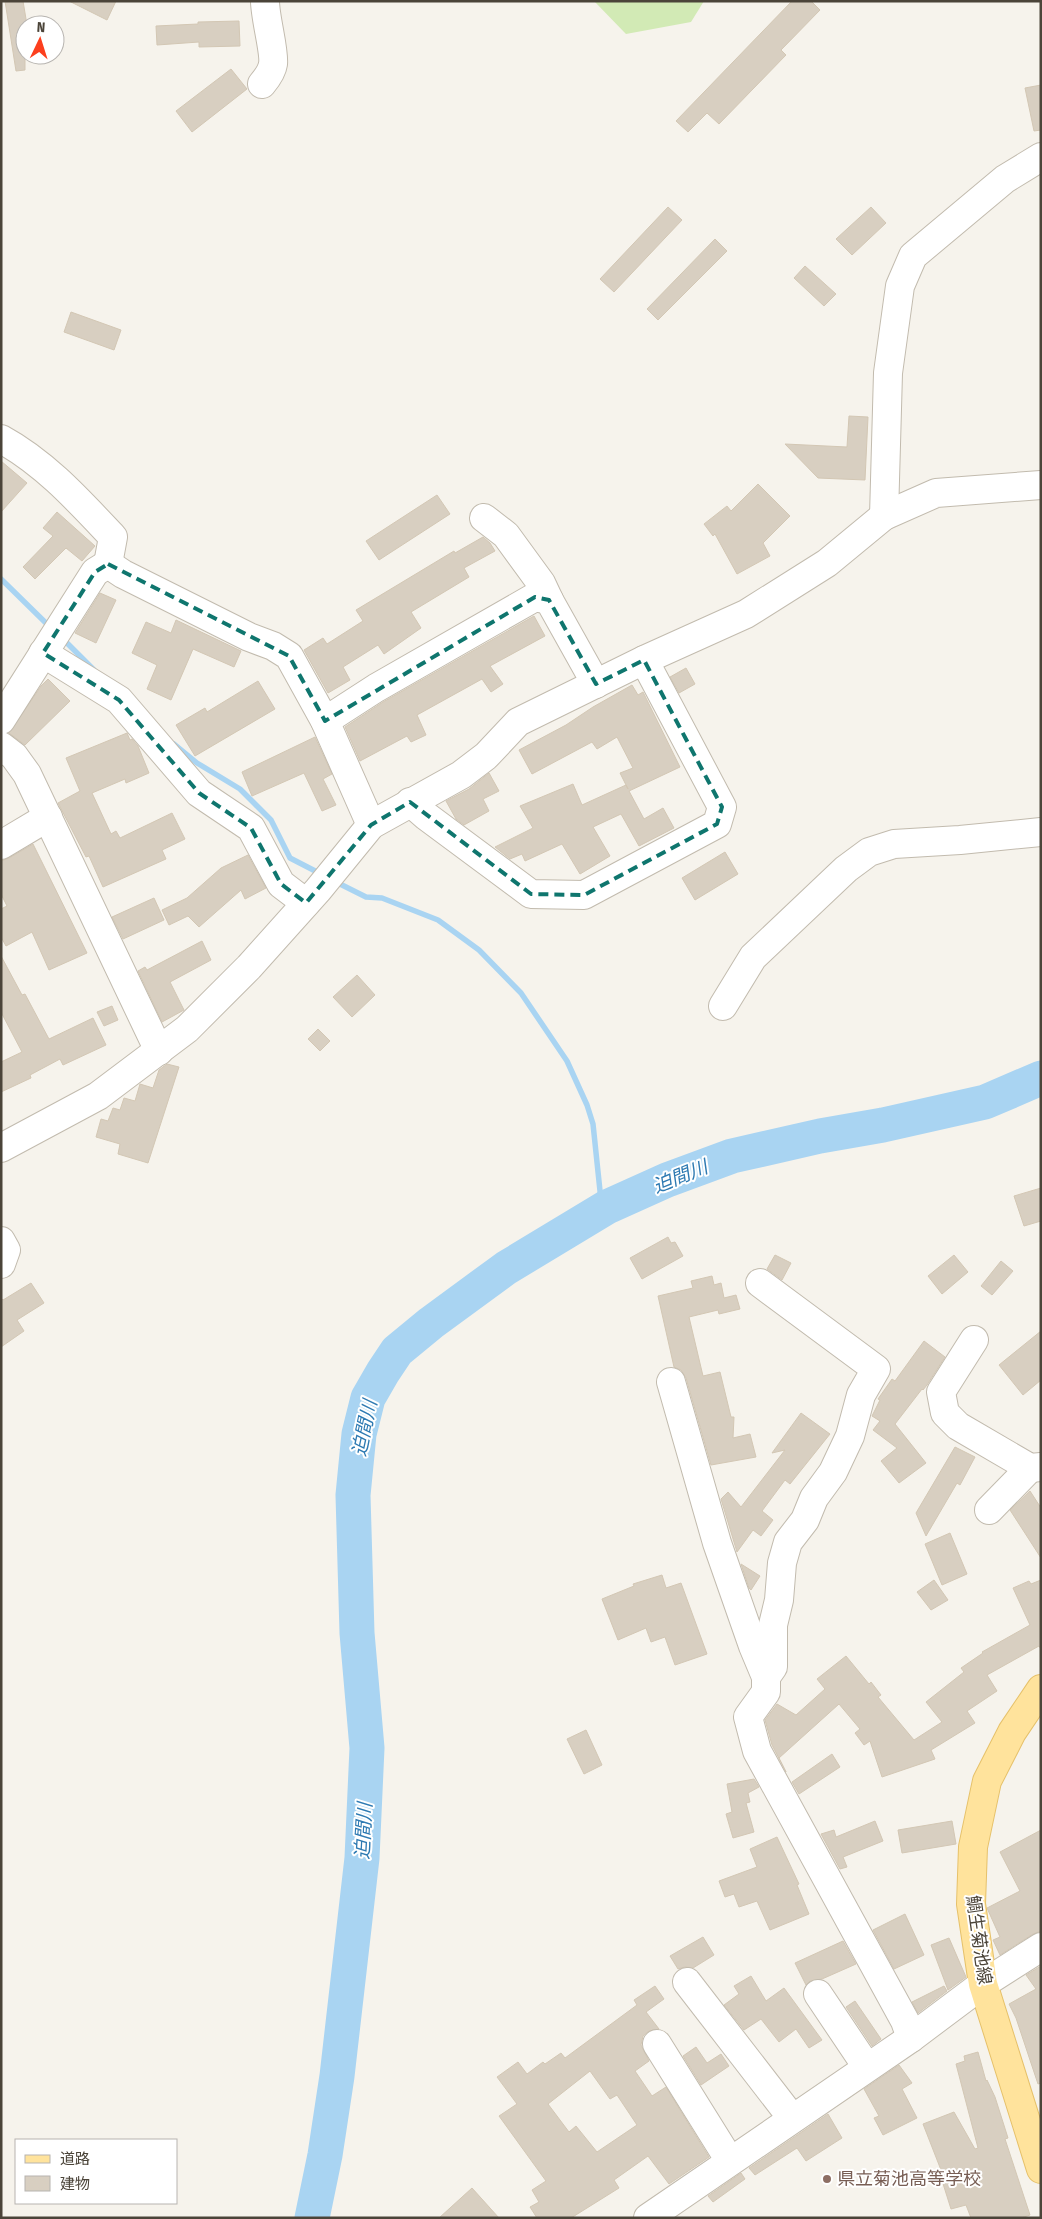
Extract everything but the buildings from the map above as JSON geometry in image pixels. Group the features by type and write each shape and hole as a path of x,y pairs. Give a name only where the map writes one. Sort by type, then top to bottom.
{"main road":[{"name":"鯛生菊池線","path":"1040,2164 983,1984 971,1904 975,1838 987,1781 1012,1732 1041,1689"}],"street":[{"path":"262,84 269,75 273,62 265,16 265,1"},
{"path":"884,516 888,373 900,286 913,256 1005,179 1041,157"},
{"path":"1,439 23,450 74,496 113,537 108,564 95,572 1,720"},
{"path":"3,1143 98,1096 187,1029 249,967 306,903 371,825 461,775 486,756 518,722 644,660 746,614 827,563 884,516 936,493 1041,485"},
{"path":"484,518 506,535 541,583 596,684"},
{"path":"108,564 122,574 249,637 273,646 289,656 325,721 371,825"},
{"path":"325,721 376,688 535,597 549,600"},
{"path":"43,654 119,700 199,794 251,828 281,884 306,903"},
{"path":"410,802 531,894 584,895 717,824 722,807 644,660"},
{"path":"1,746 14,756 27,774 160,1051"},
{"path":"1,845 48,818"},
{"path":"723,1006 753,957 846,869 869,852 894,844 1041,832"},
{"path":"1,1241 6,1250 1,1264"},
{"path":"760,1283 876,1369 861,1395 850,1436 833,1472 814,1498 805,1520 788,1542 782,1563 780,1600 774,1624 773,1667 766,1677"},
{"path":"974,1340 940,1392 945,1413 958,1426 1035,1468 989,1510"},
{"path":"671,1382 717,1543 753,1646 766,1677 766,1692 748,1717 757,1751 900,2013 911,2038"},
{"path":"648,2218 911,2038 983,1984 1041,1947"},
{"path":"687,1982 792,2118"},
{"path":"818,1994 867,2067"},
{"path":"657,2044 730,2161"}],"highlighted area":[{"path":"108,564 289,656 325,721 535,597 549,600 596,684 644,660 722,807 717,824 584,895 531,894 410,802 371,825 306,903 281,884 251,828 199,793 119,700 43,653 95,572"}],"green space":[{"path":"594,1 704,1 691,22 626,34"}],"waterway":[{"path":"1,579 51,628"},
{"path":"62,638 94,670"},
{"path":"174,744 197,763 240,789 271,820 290,858 321,874"},
{"path":"336,882 366,897 382,898 438,920 479,950 521,993 567,1061 587,1105 593,1124 602,1210"},
{"name":"迫間川","path":"312,2218 325,2155 337,2076 362,1858 367,1748 357,1633 353,1495 359,1434 368,1398 383,1372 397,1351 431,1323 506,1268 607,1207 667,1180 732,1156 985,1102 1041,1078"}],"place":[{"name":"県立菊池高等学校","path":"827,2179"}]}
